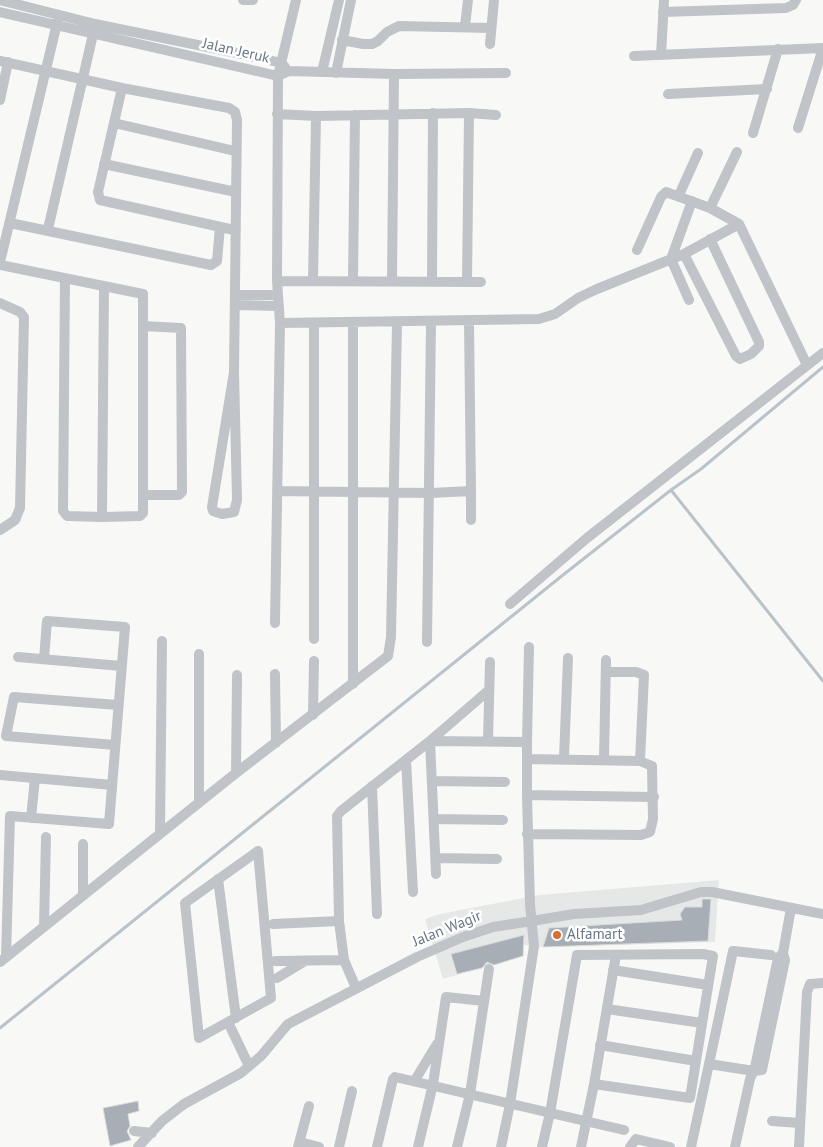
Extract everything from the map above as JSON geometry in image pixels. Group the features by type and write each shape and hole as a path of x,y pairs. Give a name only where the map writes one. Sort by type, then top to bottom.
{"street":[{"name":"Jalan Jeruk","path":"0,0 57,21"},
{"path":"243,0 253,0"},
{"path":"275,623 280,323 277,281 278,76 296,0"},
{"path":"322,72 338,0"},
{"path":"336,73 351,0"},
{"path":"464,26 468,0"},
{"path":"490,44 494,0"},
{"path":"661,55 664,0"},
{"path":"663,12 786,8 793,6 796,0"},
{"name":"Jalan Jeruk","path":"0,12 57,21 281,63 289,71 278,76 94,29"},
{"path":"57,21 10,223 2,246 0,264 143,294 143,513 140,516 67,516 63,511 64,278"},
{"path":"342,40 372,44 387,32 399,26 491,28"},
{"path":"48,229 94,29"},
{"path":"634,56 823,48 798,128"},
{"path":"753,133 778,49"},
{"path":"0,100 4,62 122,88 229,108 236,116 234,230 236,509 230,514 222,514 213,512 212,507 234,372"},
{"path":"289,71 394,74 506,73"},
{"path":"392,281 394,74"},
{"path":"122,88 98,192 104,202 234,230"},
{"path":"668,94 767,89"},
{"path":"432,282 433,113"},
{"path":"277,114 316,116 469,113 496,115"},
{"path":"467,282 469,113"},
{"path":"353,280 355,115"},
{"path":"313,281 316,116"},
{"path":"114,124 235,151"},
{"path":"710,208 737,152"},
{"path":"679,195 698,153"},
{"path":"104,164 236,192"},
{"path":"637,250 664,193 669,192 679,195 710,208 739,224 807,365"},
{"path":"689,300 671,259 692,201"},
{"path":"10,223 48,229 210,265 217,261 220,227"},
{"path":"280,323 469,322 539,319 555,314 578,298 598,288 684,254 739,224"},
{"path":"684,254 737,357 740,359 751,354 759,346 759,342 710,239"},
{"path":"277,281 481,282"},
{"path":"102,517 104,286"},
{"path":"236,300 278,295"},
{"path":"236,300 278,306"},
{"path":"0,530 15,520 20,508 24,317 20,312 1,308"},
{"path":"353,322 353,684"},
{"path":"428,642 431,493 431,322"},
{"path":"469,322 471,520"},
{"path":"314,323 314,639"},
{"path":"3,960 236,773 384,660 390,652 397,323"},
{"path":"143,495 179,495 182,492 182,330 180,327 144,326"},
{"path":"510,604 587,538 823,353"},
{"path":"278,491 431,493 470,491"},
{"path":"3,960 10,816 109,824 125,627 47,621 44,659"},
{"path":"160,834 162,640"},
{"path":"501,1147 510,1104 534,946 527,795 529,647"},
{"path":"199,654 199,803"},
{"path":"18,657 122,666"},
{"path":"564,758 568,658"},
{"path":"604,759 606,660"},
{"path":"313,715 314,661"},
{"path":"488,741 490,662"},
{"path":"606,672 636,672 644,675 640,761"},
{"path":"275,674 276,744"},
{"path":"236,773 237,675"},
{"path":"356,988 344,960 339,922 337,816 430,741 489,690"},
{"path":"115,745 6,736 14,697 118,705"},
{"path":"430,741 527,742"},
{"path":"430,741 436,874"},
{"path":"527,759 564,758 640,761 652,766 654,797 653,828 647,834 528,834"},
{"path":"406,760 413,892"},
{"path":"0,775 112,785"},
{"path":"31,818 35,778"},
{"path":"432,781 505,782"},
{"path":"372,786 377,914"},
{"path":"527,795 654,797"},
{"path":"434,819 503,820"},
{"path":"44,926 46,837"},
{"path":"83,844 83,895"},
{"path":"258,851 271,998 232,1020 199,1038 185,903 258,851"},
{"path":"436,858 496,858"},
{"path":"218,879 232,1020 249,1066"},
{"name":"Jalan Wagir","path":"138,1147 162,1121 184,1104 249,1066 262,1056 288,1024 417,957 463,937 493,927 574,914 641,910 701,892 712,892 823,914"},
{"path":"735,1147 750,1079 754,1071 778,958 783,953 791,908"},
{"path":"273,924 339,922"},
{"path":"691,1147 733,951 771,955"},
{"path":"542,1147 550,1113 577,955 703,954 713,956 690,1098 594,1084"},
{"path":"581,1147 616,955"},
{"path":"277,978 306,960"},
{"path":"275,961 344,960"},
{"path":"456,1147 470,1094 489,969"},
{"path":"613,970 708,985"},
{"path":"799,1147 807,992 810,984 823,983"},
{"path":"418,1147 433,1084 446,996 484,1001"},
{"path":"607,1009 702,1023"},
{"path":"415,1080 440,1038"},
{"path":"600,1045 696,1061"},
{"path":"709,1064 754,1071"},
{"path":"377,1147 393,1078 399,1076 624,1130"},
{"path":"339,1147 352,1091"},
{"path":"309,1106 299,1144 319,1147"},
{"path":"772,1121 800,1124"},
{"path":"134,1131 152,1133"},
{"path":"630,1147 636,1139 670,1147"}],"shaded area":[{"path":"719,880 715,942 543,947 524,945 523,956 443,979 425,919 440,914 539,895"}],"building":[{"path":"702,899 711,899 708,941 543,947 549,928 682,920 680,914 685,907 702,907"},
{"path":"524,935 523,956 494,965 487,962 482,968 457,974 451,954"},
{"path":"138,1101 139,1111 128,1114 130,1126 127,1131 131,1140 110,1146 103,1108"}],"waterway":[{"path":"0,1028 563,575 671,490 701,469 823,367"},
{"path":"671,490 823,681"}],"place":[{"name":"Alfamart","path":"557,935"}]}
